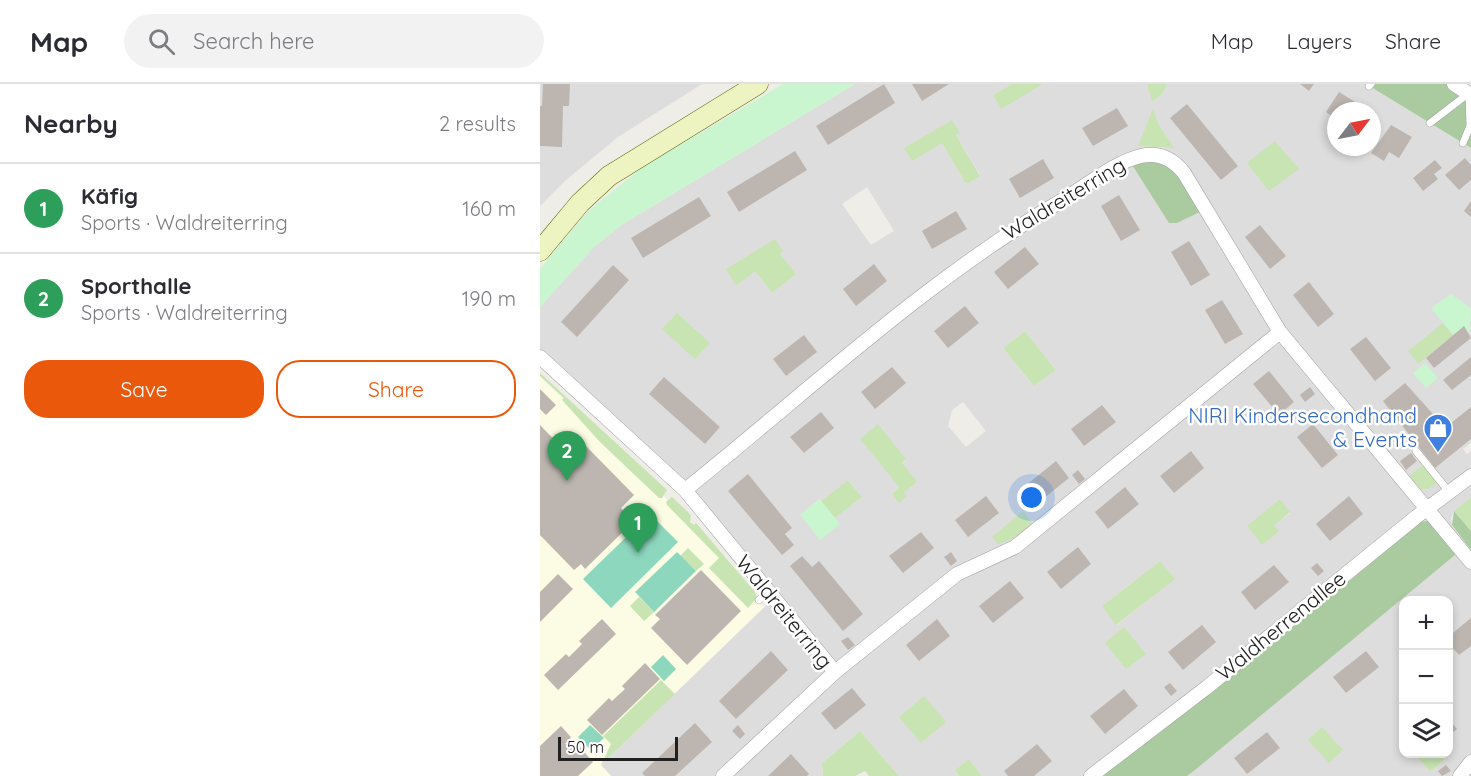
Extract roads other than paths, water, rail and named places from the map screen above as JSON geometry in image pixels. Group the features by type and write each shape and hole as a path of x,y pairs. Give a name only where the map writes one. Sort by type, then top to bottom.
{"main road":[{"path":"540,251 579,202 609,176 758,84"}],"street":[{"path":"1454,84 1470,94"},
{"name":"Waldreiterring","path":"685,490 961,265 1023,223 1118,166 1143,155 1160,155 1177,164 1184,173 1280,332 1471,562"},
{"path":"835,672 957,574 1015,547 1280,332"},
{"name":"Waldreiterring","path":"540,357 685,490 764,596 835,672 723,776"},
{"name":"Waldherrenallee","path":"1091,776 1206,688 1426,509 1471,476"},
{"path":"1460,776 1471,762"}],"lane":[{"path":"1430,123 1470,94"},
{"path":"1463,143 1470,126 1470,94"},
{"path":"1416,451 1450,493"}],"place":[{"name":"NIRI Kindersecondhand & Events","path":"1438,454"},
{"name":"Sporthalle","path":"567,481"},
{"name":"Käfig","path":"638,553"}]}
